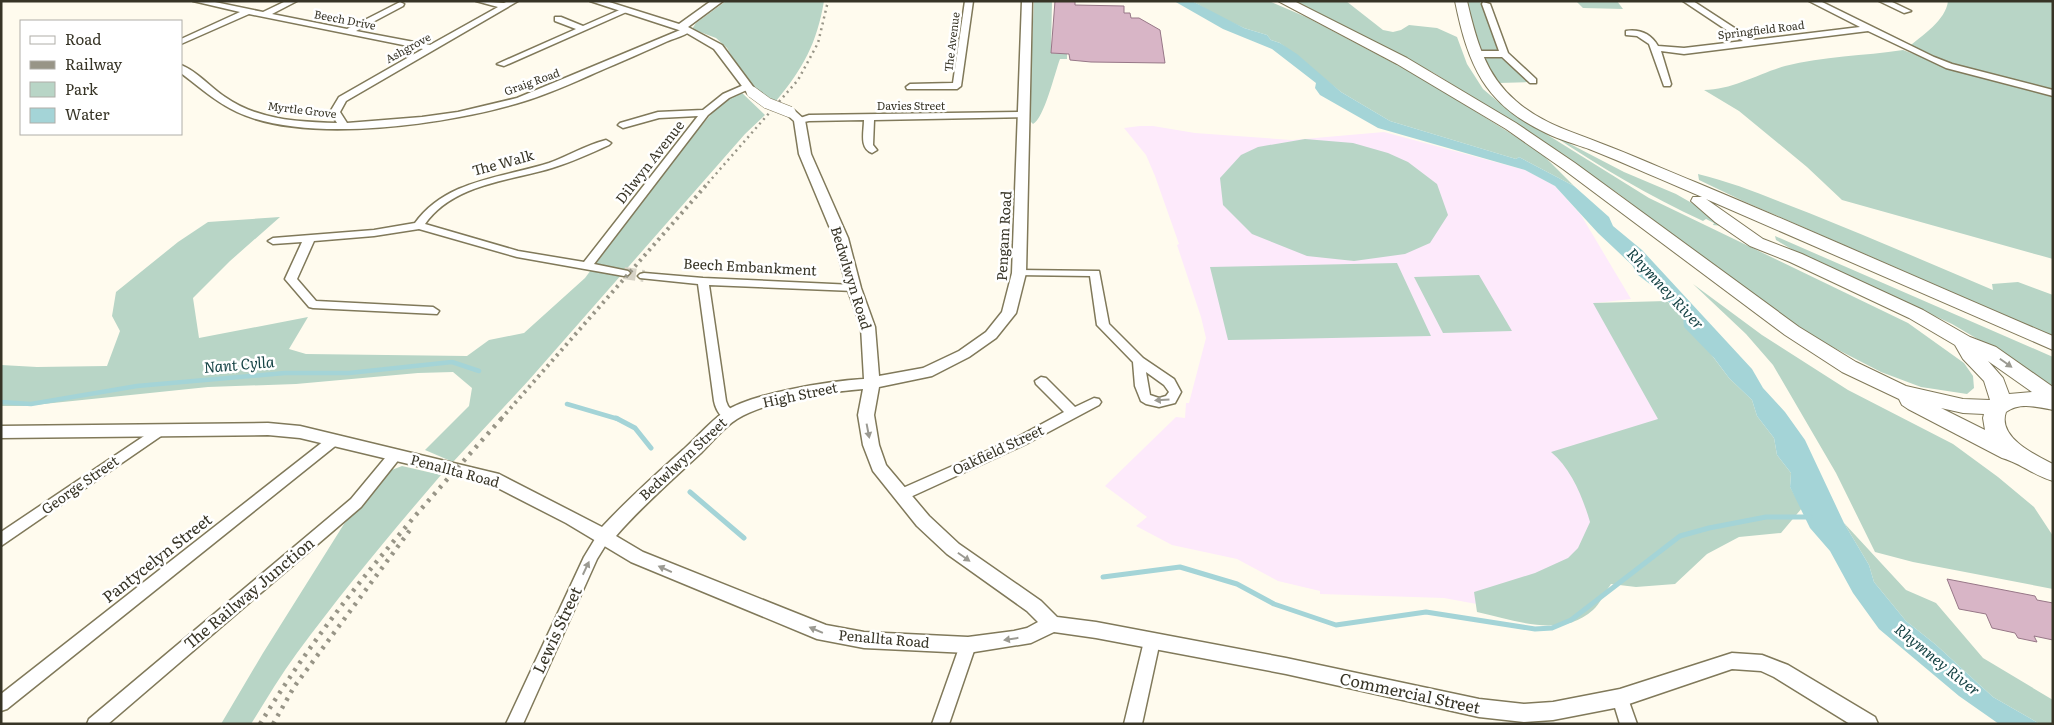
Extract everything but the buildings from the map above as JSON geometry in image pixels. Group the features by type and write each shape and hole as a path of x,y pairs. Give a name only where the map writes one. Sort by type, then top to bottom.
{"main road":[{"path":"1284,1 1402,61 1511,126 1569,166 1792,331 1849,367 1900,392 1915,404 2053,473"},
{"path":"1460,1 1467,30 1490,84 1501,96 1528,117 1570,139 1584,150 1699,201 1756,220 2053,344"},
{"path":"1570,139 1592,145 2053,354"},
{"path":"1699,201 1754,242 1781,254 1796,258 1916,314 1963,341 1989,352 2053,397"},
{"path":"1756,220 1770,239 1796,258"},
{"path":"1963,341 1970,354 1992,378 1999,406 1992,418 1996,430 2008,445 2026,459"},
{"path":"1900,392 1963,406 1999,406 2022,399 2053,403"}],"street":[{"name":"Beech Drive","path":"197,1 430,48"},
{"path":"264,15 293,1"},
{"path":"480,1 505,6"},
{"name":"Ashgrove","path":"344,126 335,112 342,99 514,1"},
{"path":"595,1 685,28 718,47 749,90 767,103 794,116"},
{"path":"685,28 718,1"},
{"name":"The Avenue","path":"910,87 957,86 969,1"},
{"name":"Pengam Road","path":"872,383 927,372 964,354 991,335 1010,313 1019,273 1027,1"},
{"path":"1687,1 1710,18 1751,43"},
{"path":"1813,1 1916,53 1949,66 2053,93"},
{"path":"1883,1 1907,11"},
{"path":"347,32 400,4"},
{"path":"1486,4 1504,54 1533,81"},
{"path":"502,64 627,10"},
{"path":"182,42 247,12"},
{"path":"558,19 583,29"},
{"name":"Graig Road","path":"344,126 387,123 464,113 521,100 685,28"},
{"name":"Springfield Road","path":"1656,48 1684,51 1868,29"},
{"path":"1629,33 1642,34 1653,42 1667,84"},
{"path":"1476,54 1504,54"},
{"name":"Myrtle Grove","path":"182,69 228,104 251,114 281,122 344,126"},
{"name":"Dilwyn Avenue","path":"587,266 705,114 726,96 749,90"},
{"path":"623,125 658,115 705,114"},
{"name":"Davies Street","path":"794,116 809,118 869,118 1023,115"},
{"name":"Bedwlwyn Road","path":"794,116 804,154 841,238 854,288 868,327 872,383 866,416 871,445 879,467 923,521 953,549 1034,606 1052,624"},
{"path":"869,118 868,145 872,150"},
{"name":"The Walk","path":"419,226 424,215 462,190 479,183 550,166 606,143"},
{"path":"273,240 392,232 419,226 518,254 624,273"},
{"path":"310,237 291,279 313,304 433,311"},
{"path":"1019,273 1095,273 1102,325 1139,361"},
{"name":"Beech Embankment","path":"644,276 703,281 854,288"},
{"name":"Bedwlwyn Street","path":"603,538 628,510 730,416 722,408 720,401 703,281"},
{"path":"1040,381 1073,413"},
{"name":"High Street","path":"730,416 752,405 772,400 835,386 872,383"},
{"name":"Oakfield Street","path":"901,496 1021,441 1094,402"},
{"name":"Penallta Road","path":"1,432 268,429 300,432 493,478 572,518 637,557 824,633 864,640 968,645 1014,639 1030,635 1052,624"},
{"name":"George Street","path":"1,540 159,431"},
{"name":"Pantycelyn Street","path":"1,704 334,440"},
{"name":"The Railway Junction","path":"95,724 356,503 395,455"},
{"name":"Lewis Street","path":"514,724 591,558 603,538"},
{"name":"Commercial Street","path":"1052,624 1286,666 1479,708 1524,713 1553,711 1620,698 1714,665 1732,660 1746,661 1762,663 1782,671 1868,724"},
{"path":"1133,724 1152,641"},
{"path":"940,724 968,645"},
{"path":"1620,698 1629,724"}],"shaded area":[{"path":"1153,126 1195,133 1292,140 1384,132 1525,170 1555,186 1581,215 1631,299 1596,303 1689,432 1648,540 1482,605 1444,598 1320,594 1320,591 1278,581 1237,559 1172,545 1136,526 1147,517 1105,486 1176,417 1185,418 1186,403 1189,403 1206,338 1177,245 1179,244 1155,176 1146,155 1124,128"}],"green space":[{"path":"726,1 824,1 817,30 808,55 794,78 776,101 756,91 744,78 727,48 716,38 692,29 696,23"},
{"path":"1034,1 1052,1 1051,53 1067,54 1067,59 1060,59 1045,105 1033,124 1031,122 1029,104"},
{"path":"1192,1 1269,1 1306,17 1422,78 1510,133 1543,155 1574,186 1519,157 1516,159 1390,121 1341,92 1280,43 1271,40 1267,35 1244,28"},
{"path":"1294,1 1346,1 1383,30 1393,32 1409,25 1437,28 1457,37 1467,64 1483,89 1509,111 1649,198 1908,323 1964,363 1973,376 1974,388 1967,394 1921,387 1881,372 1817,339 1720,272 1619,194 1528,132 1434,73"},
{"path":"1466,1 1480,1 1498,51 1481,51"},
{"path":"1576,1 1617,1 1623,9 1583,8"},
{"path":"1948,1 2053,1 2053,91 1971,70 1908,47 1938,21 1943,15"},
{"path":"1903,50 1957,70 2053,96 2053,259 1842,200 1807,167 1739,111 1704,90 1735,85 1775,69 1799,63"},
{"path":"1482,57 1500,57 1530,82 1498,83"},
{"path":"740,91 765,115 745,134 529,380 453,462 425,450 469,406 472,388 453,372 418,373 296,384 208,387 24,406 1,406 1,365 37,367 107,366 120,331 112,316 116,292 178,242 208,222 280,217 230,261 193,298 199,338 308,317 289,349 306,354 467,356 489,340 524,333 585,278 687,142 714,111"},
{"path":"1551,134 1624,172 1676,194 1697,206 1723,226 1713,225 1714,223 1706,219 1703,221 1663,202"},
{"path":"1305,139 1353,143 1388,153 1408,162 1437,184 1448,215 1430,243 1405,254 1354,261 1307,256 1252,234 1223,205 1220,178 1241,155 1258,147"},
{"path":"1698,174 1740,187 1809,213 1993,290 1992,284 2018,282 2053,295 2053,336 1743,201 1699,180"},
{"path":"1775,236 2053,357 2053,388 2008,357 1952,324 1793,250 1776,240"},
{"path":"1397,263 1431,336 1228,340 1210,267"},
{"path":"1479,275 1512,331 1443,333 1414,277"},
{"path":"1693,284 1762,335 1848,390 1953,444 1998,477 2034,507 2053,536 2053,589 1913,562 1875,552 1836,473 1773,365 1746,334"},
{"path":"1667,301 1683,317 1729,378 1752,400 1757,416 1774,438 1777,455 1791,473 1790,487 1802,508 1781,533 1739,537 1707,554 1675,584 1636,587 1611,584 1593,610 1580,619 1567,624 1537,625 1522,623 1477,612 1474,592 1535,573 1568,558 1578,548 1590,522 1580,494 1565,466 1551,452 1658,419 1593,303"},
{"path":"402,466 441,475 314,630 285,670 251,724 221,724 344,524 389,471"},
{"path":"1844,523 1906,590 1936,603 1983,658 2053,700 2053,724 2040,724 1993,697 1935,644 1906,621 1874,582 1869,565"}],"water":[{"name":"Rhymney River","path":"1174,1 1192,1 1244,28 1267,35 1271,40 1280,43 1297,54 1341,92 1390,121 1516,159 1519,157 1574,186 1609,217 1613,226 1642,250 1752,369 1763,388 1785,412 1805,440 1844,523 1869,565 1874,582 1906,621 1935,644 1993,697 2040,724 1999,724 1959,696 1879,629 1853,593 1830,551 1810,528 1790,487 1791,473 1777,455 1774,438 1757,416 1752,400 1729,378 1714,358 1684,327 1683,317 1655,288 1638,275 1632,265 1598,233 1555,186 1525,170 1378,128 1320,95 1315,88 1316,83 1272,49 1223,29"}],"waterway":[{"name":"Nant Cylla","path":"1,402 31,404 137,386 285,373 349,373 452,362 479,371"},
{"path":"567,404 618,419"},
{"path":"618,419 635,428 651,448"},
{"path":"690,492 744,538"},
{"path":"1103,577 1180,567 1237,584 1274,604 1336,625 1426,612 1535,629 1552,628 1571,620 1680,536 1709,528 1766,517 1810,517"}],"tunnel":[{"path":"624,273 644,276"}],"railway":[{"path":"708,183 798,80 818,43 828,1"},
{"path":"501,419 709,182"},
{"path":"260,724 315,642 374,565 502,418"},
{"path":"273,724 294,687 413,526"}]}
